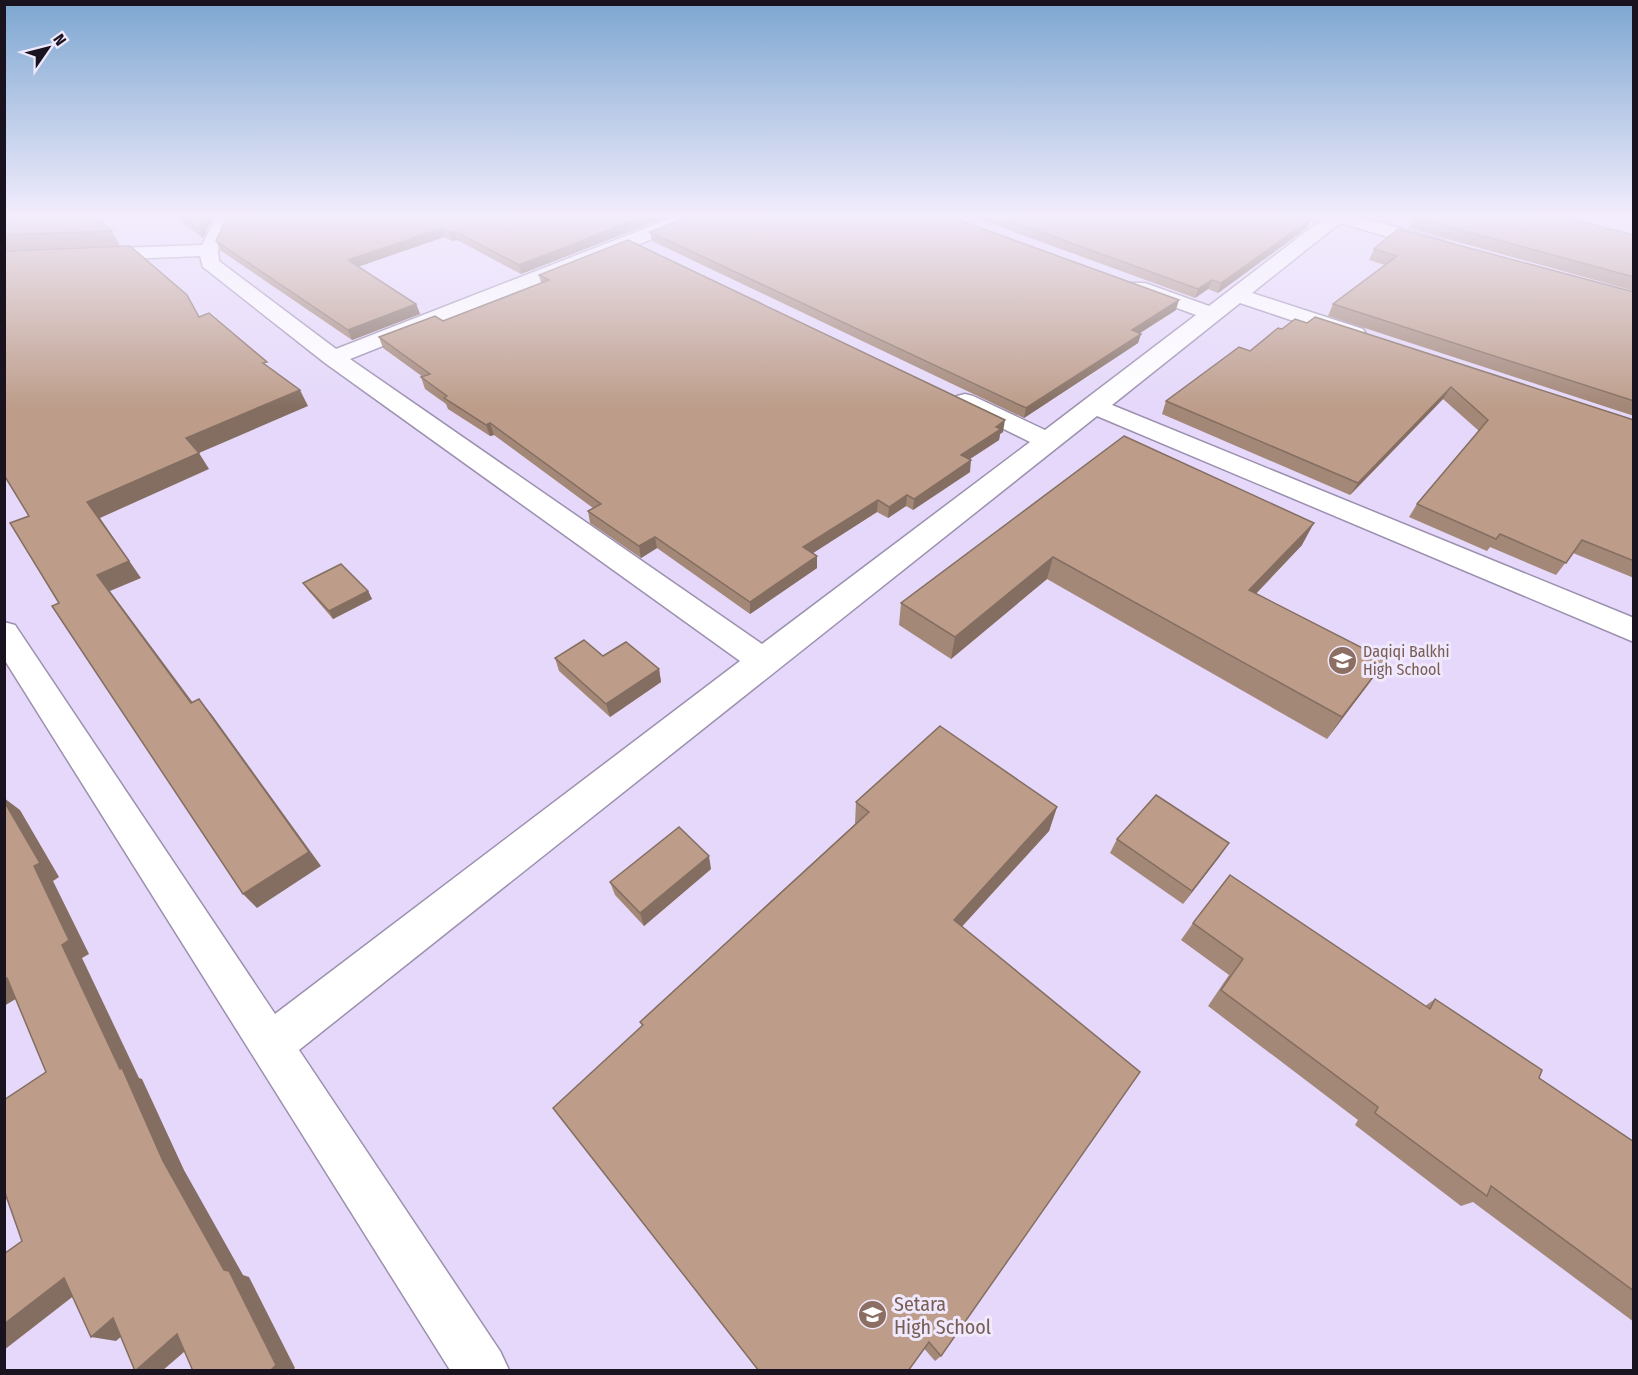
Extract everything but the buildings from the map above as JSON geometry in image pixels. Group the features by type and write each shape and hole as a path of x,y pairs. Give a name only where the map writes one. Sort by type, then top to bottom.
{"street":[{"path":"230,278 333,358 765,662"},
{"path":"333,358 537,278"},
{"path":"270,1045 1258,278"},
{"path":"1125,282 1212,314"},
{"path":"1238,295 1372,340"},
{"path":"941,390 1048,441"},
{"path":"1094,406 1634,631"},
{"path":"4,633 481,1371"}],"place":[{"name":"Daqiqi Balkhi High School","path":"1342,660"},
{"name":"Setara High School","path":"873,1315"}]}
